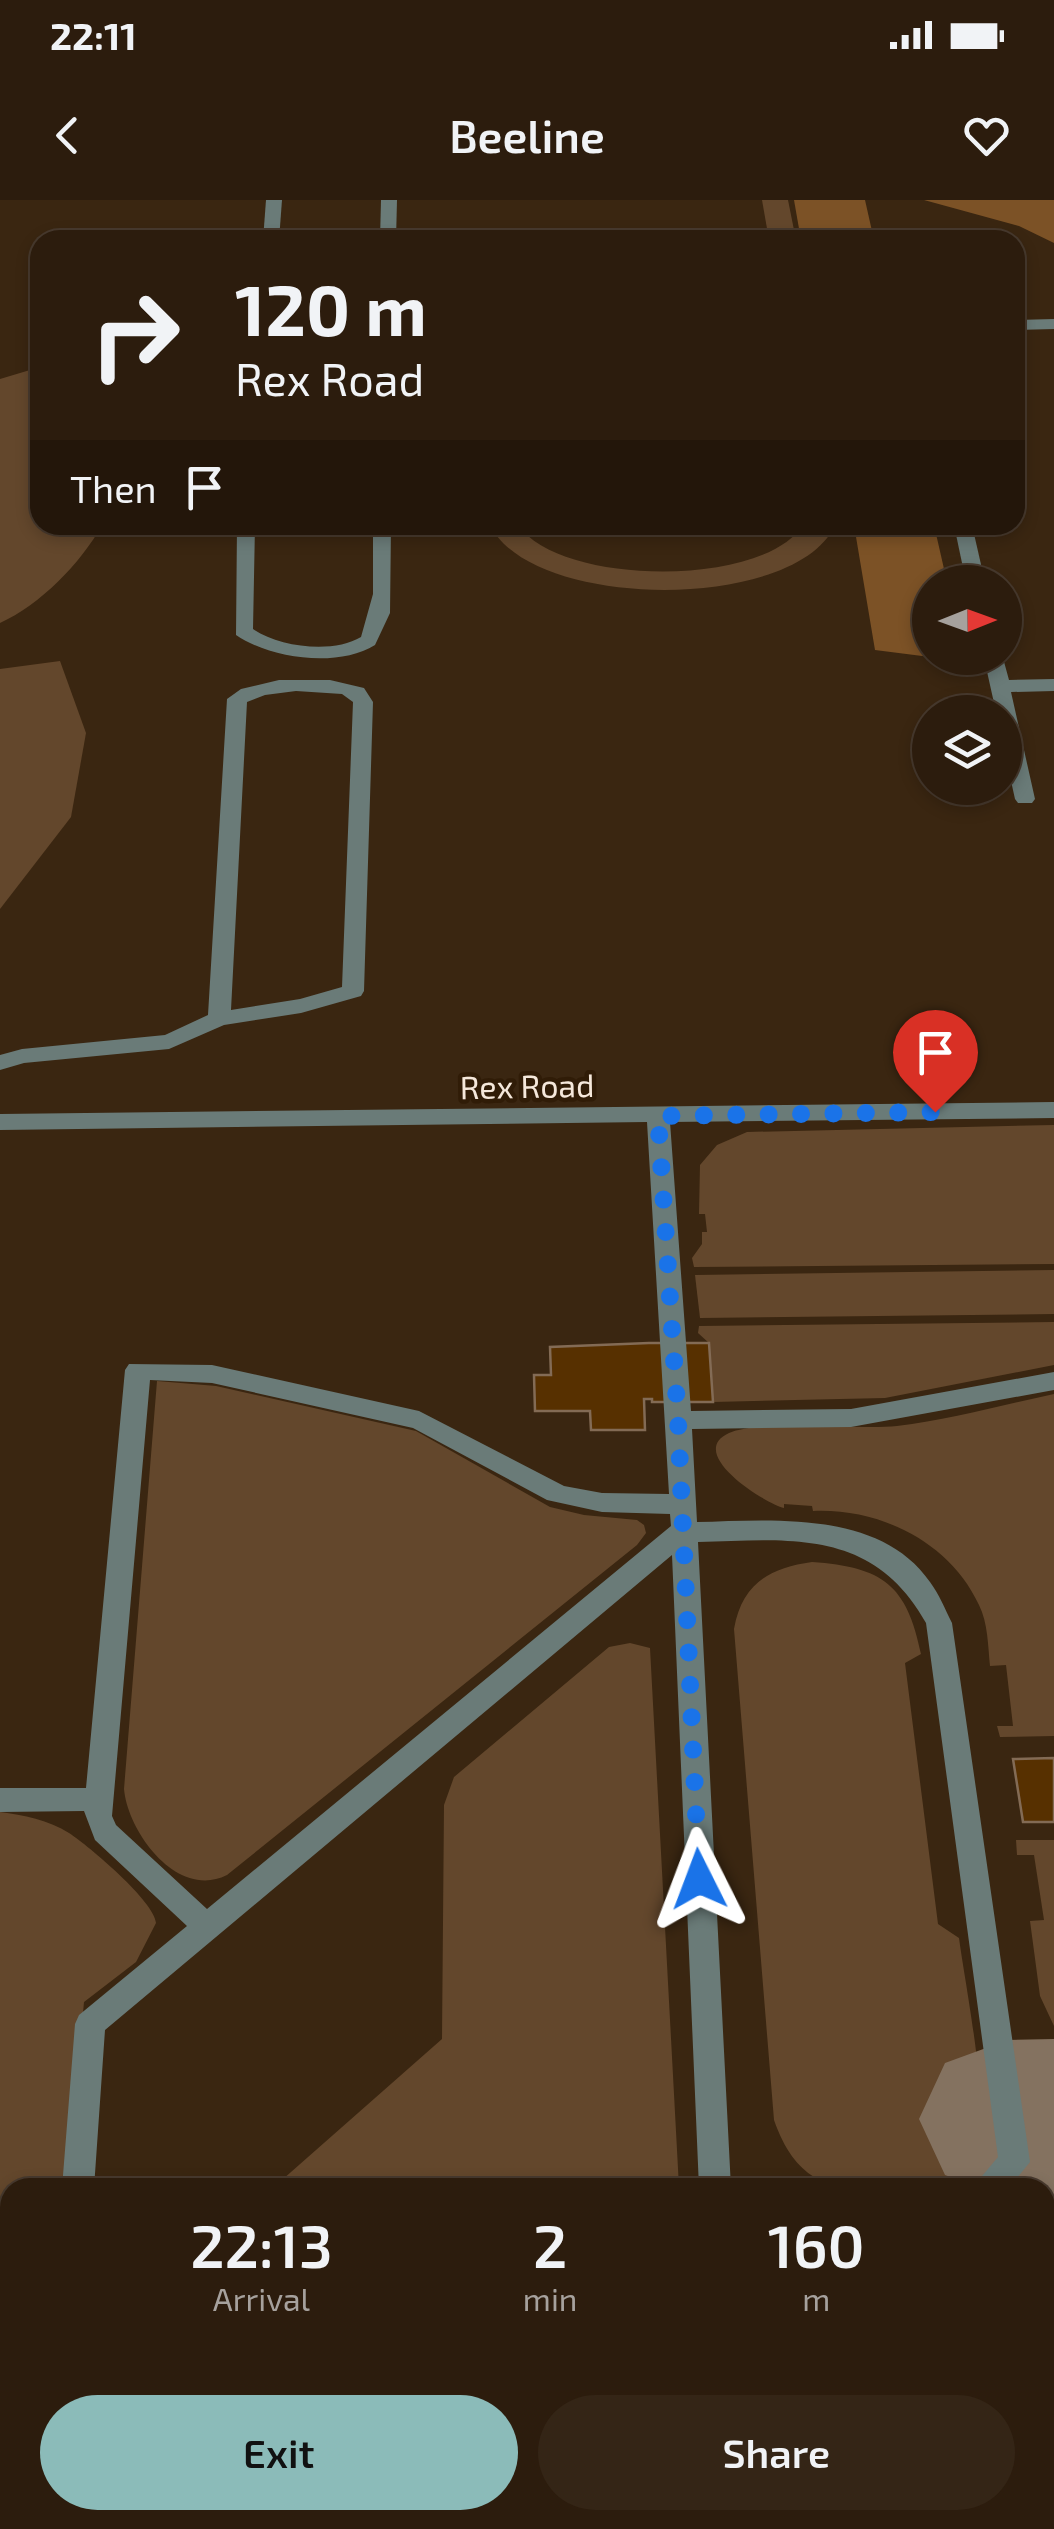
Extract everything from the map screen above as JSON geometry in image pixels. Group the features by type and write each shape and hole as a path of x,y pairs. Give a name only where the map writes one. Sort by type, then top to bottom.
{"lane":[{"path":"271,230 274,200"},
{"path":"388,200 388,230"},
{"path":"1025,325 1054,324"},
{"path":"246,535 243,631 264,646 303,650 354,649 374,638 380,622 382,535"},
{"path":"965,535 972,565"},
{"path":"998,675 1025,799"},
{"path":"0,1063 22,1056 170,1042 219,1019 301,1006 353,991 362,702 357,692 341,686 253,688 237,699 219,1019"},
{"path":"1001,686 1054,686"},
{"name":"Rex Road","path":"0,1122 1054,1110"},
{"path":"658,1116 678,1420 714,2178"},
{"path":"207,1927 104,1832 98,1816 138,1370 212,1374 420,1420 447,1431 554,1492 586,1501 681,1518 841,1536 876,1549 902,1566 928,1594 940,1623 1014,2162 997,2178"},
{"path":"678,1420 851,1418 1054,1381"},
{"path":"79,2178 90,2024 681,1518"},
{"path":"0,1800 98,1799"}],"shaded area":[{"path":"762,200 788,200 794,230 767,230"},
{"path":"794,200 865,200 872,230 799,230"},
{"path":"924,200 1054,200 1054,243 1019,226"},
{"path":"30,370 30,535 95,535 58,582 0,623 0,379"},
{"path":"499,535 530,535 541,545 575,560 661,572 706,569 748,560 781,546 793,535 827,535 811,554 771,574 720,586 664,590 607,586 556,574 515,553"},
{"path":"856,535 936,535 943,565 912,565 912,655 875,650"},
{"path":"60,661 86,733 71,817 0,909 0,669"},
{"path":"1054,1125 1054,1264 694,1267 692,1258 702,1244 702,1232 707,1232 705,1214 699,1214 700,1165 717,1145 747,1132"},
{"path":"1054,1270 1054,1314 700,1318 695,1275"},
{"path":"1054,1322 1054,1365 885,1398 713,1402 709,1343 698,1333 699,1326"},
{"path":"157,1381 216,1386 416,1431 550,1507 637,1520 646,1533 637,1545 227,1875 209,1880 191,1878 174,1870 145,1842 135,1825 124,1789"},
{"path":"1054,1394 1054,1736 1000,1737 997,1726 1013,1726 1006,1665 990,1666 982,1612 950,1563 910,1533 887,1523 863,1516 813,1511 812,1506 784,1504 784,1508 774,1504 732,1476 716,1452 718,1442 729,1433 744,1429 897,1426"},
{"path":"812,1562 874,1575 899,1596 915,1630 921,1654 905,1663 938,1924 959,1938 981,2103 977,2144 970,2158 950,2178 817,2178 801,2167 786,2148 774,2120 734,1629 751,1590 783,1569"},
{"path":"630,1643 650,1648 679,2178 284,2178 442,2039 444,1805 454,1777 609,1647"},
{"path":"0,1812 44,1821 69,1833 133,1889 156,1923 136,1962 84,2002 68,2178 0,2178"},
{"path":"1016,1840 1054,1840 1054,2026 1040,1996 1030,1921 1044,1920 1034,1855 1017,1855"}],"building":[{"path":"709,1343 713,1402 644,1399 645,1430 591,1430 590,1411 535,1411 534,1375 551,1375 550,1347"},
{"path":"1054,1758 1054,1822 1023,1822 1013,1759"}],"taxiway":[{"path":"1008,2119 1054,2118"}],"route":[{"path":"699,1879 678,1420 658,1116 935,1112"}]}
